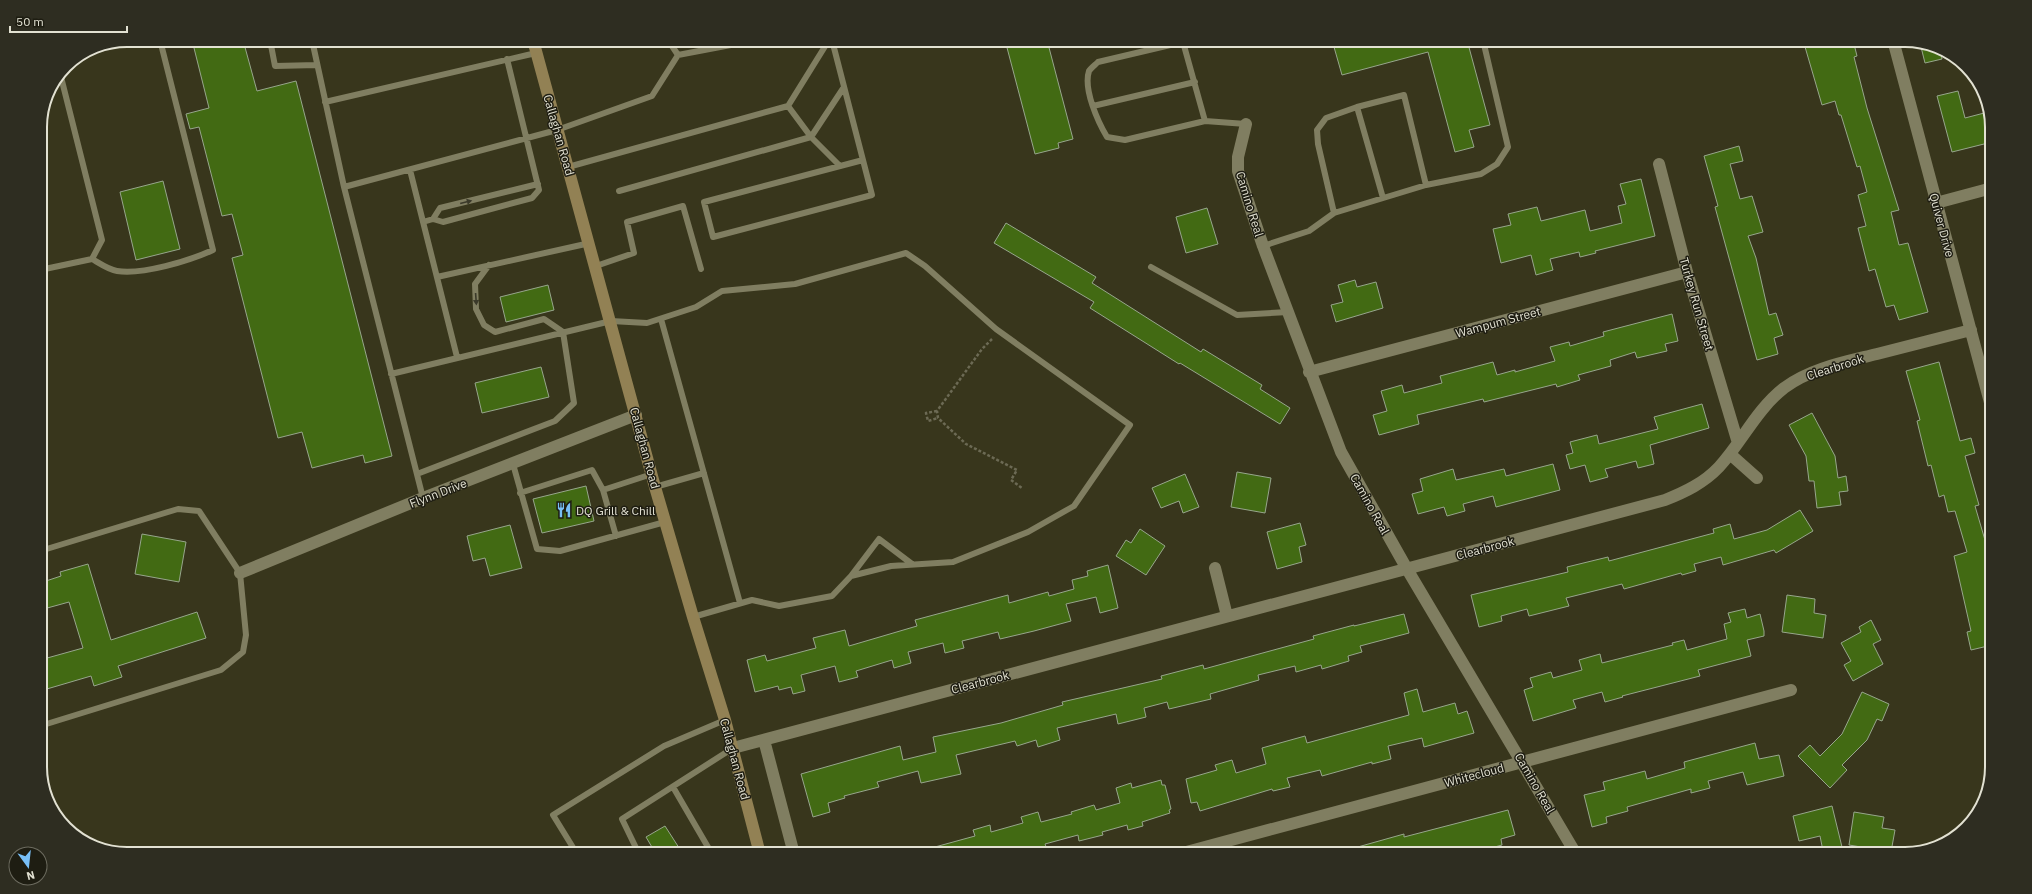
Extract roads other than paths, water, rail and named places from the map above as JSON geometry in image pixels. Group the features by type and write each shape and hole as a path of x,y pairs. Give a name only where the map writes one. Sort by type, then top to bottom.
{"main road":[{"name":"Callaghan Road","path":"535,47 557,130 590,242 665,522 693,617 726,720 758,847"}],"street":[{"name":"Quiver Drive","path":"1895,47 1985,383"},
{"name":"Camino Real","path":"1246,124 1238,157 1238,171 1263,246 1309,372 1341,452 1407,569 1523,762 1572,847"},
{"name":"Turkey Run Street","path":"1659,164 1687,272 1738,443"},
{"path":"1936,203 1985,190"},
{"name":"Wampum Street","path":"1309,372 1687,272"},
{"name":"Clearbrook","path":"733,748 1665,500 1694,488 1718,468 1730,454 1759,413 1772,399 1785,388 1807,374 1834,365 1971,330"},
{"name":"Flynn Drive","path":"240,573 423,498 636,415"},
{"path":"1730,454 1757,478"},
{"path":"1215,568 1227,616"},
{"name":"Whitecloud","path":"1205,847 1791,690"},
{"path":"764,740 792,847"}],"lane":[{"path":"47,269 92,259 116,271 145,270 202,255 213,250 162,47"},
{"path":"271,47 275,66 317,65"},
{"path":"313,47 324,102 344,187 423,498"},
{"path":"673,47 678,54"},
{"path":"344,187 557,130 652,96 678,54 718,47"},
{"path":"568,167 788,106 826,47"},
{"path":"832,47 844,87 863,160 872,195 713,237 704,202 839,165 863,160"},
{"path":"1159,47 1098,62 1090,70 1087,80 1093,106 1096,118 1106,137 1125,140 1206,121 1246,124"},
{"path":"1185,47 1206,121"},
{"path":"1263,246 1309,231 1334,213 1426,185 1481,174 1497,164 1508,147 1485,47"},
{"path":"324,102 536,52"},
{"path":"423,222 434,219 443,222 532,198 539,190 528,138 507,59"},
{"path":"62,81 102,240 92,259"},
{"path":"1093,106 1194,82"},
{"path":"619,191 811,137 844,87"},
{"path":"1334,213 1318,144 1317,130 1326,118 1357,107 1404,95 1426,185"},
{"path":"788,106 811,137 839,165"},
{"path":"1357,107 1383,198"},
{"path":"410,170 457,357"},
{"path":"434,219 440,208 538,184"},
{"path":"596,266 634,253 627,222 683,206 701,269"},
{"path":"437,277 590,242"},
{"path":"391,374 610,321 647,323 696,307 722,291 795,284 906,253 925,266 999,331 1130,424 1074,506 1028,532 953,562 891,566 852,576"},
{"path":"417,474 555,421 574,403 563,332 544,319 495,332 484,326 476,310 475,284 489,265"},
{"path":"1151,268 1237,315 1288,312"},
{"path":"661,318 740,603"},
{"path":"513,464 537,549 560,551 665,522"},
{"path":"520,493 592,470 603,490 616,536"},
{"path":"656,487 704,473"},
{"path":"603,490 652,474"},
{"path":"47,548 178,509 199,511 240,573 246,634 243,652 222,670 47,724"},
{"path":"693,617 752,600 779,606 832,596 852,576 880,539 912,564"},
{"path":"573,847 553,815 664,746 726,720"},
{"path":"636,847 622,819 733,748"},
{"path":"673,787 708,847"}],"place":[{"name":"DQ Grill & Chill","path":"564,510"}]}
